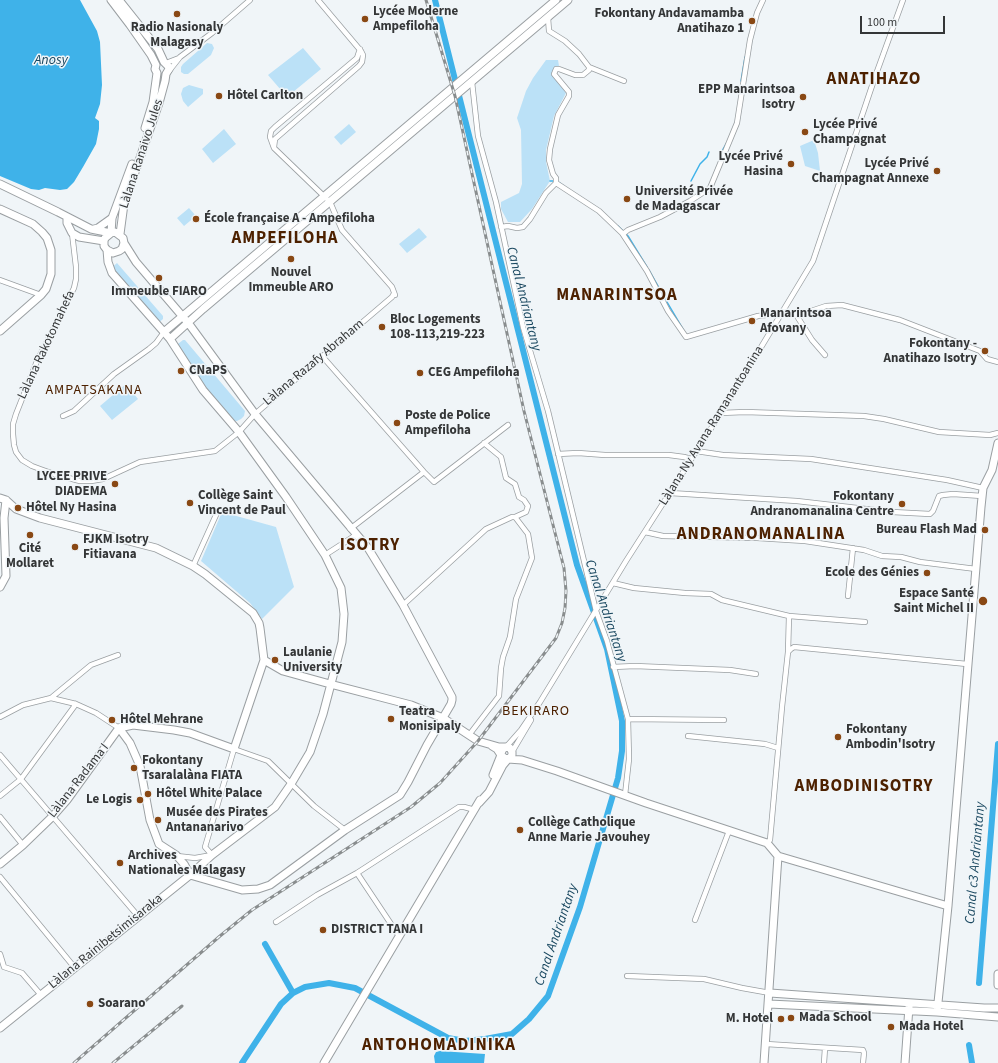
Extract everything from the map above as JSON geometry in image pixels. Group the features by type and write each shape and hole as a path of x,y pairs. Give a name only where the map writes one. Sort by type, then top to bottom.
{"street":[{"path":"111,0 151,55 156,69 161,76 167,73 180,57 212,33 250,0"},
{"path":"119,0 158,49 168,66 167,73"},
{"path":"274,148 275,139 362,62 363,55 361,50 318,0"},
{"path":"63,416 74,411 114,374 149,349 156,343 164,332 182,316 556,0"},
{"path":"170,339 191,326 203,309 568,0"},
{"path":"622,234 628,230 660,217 690,201 710,188 737,123 750,40 757,13 763,0"},
{"name":"Làlana Ny Avana Ramanantoanina","path":"540,702 783,313 813,261 875,77 903,0"},
{"path":"548,18 549,31 565,41 579,54 589,67 624,81"},
{"path":"330,202 274,148 270,137 271,131 357,58 361,50"},
{"path":"156,69 159,62 165,63 180,57"},
{"path":"589,67 583,75 576,75 559,69 556,69 554,74 569,92 569,96 558,115 550,149 549,160 553,174 556,180 599,211 622,234 649,271 668,310 686,337 758,316 783,313 804,313 826,306 842,305 900,320 980,351 987,359 998,362"},
{"name":"Làlana Ranaivo Jules","path":"111,233 112,218 153,102 156,69"},
{"name":"Làlana Ranaivo Jules","path":"120,234 124,204 159,103 167,73"},
{"path":"472,82 478,136 496,202 523,327 548,411 596,611 607,641 628,719 629,759 625,795"},
{"path":"501,227 523,227 530,220 546,193 556,180"},
{"path":"0,184 91,229 120,234 136,262 191,326 255,414 350,529 368,548 403,605 452,697 451,704 400,794 345,830 270,885 258,889 242,890 190,875 184,864 176,856 159,844 150,820 140,766 130,743 119,728 96,713 76,704 50,698"},
{"name":"Làlana Razafy Abraham","path":"238,432 255,414 393,295 395,295 392,287 342,230 330,202"},
{"path":"0,209 33,224 47,238 51,250 49,282 41,295 0,331"},
{"path":"67,217 67,223 72,233 79,237 104,242"},
{"path":"91,229 98,228 112,218"},
{"name":"Làlana Rakotomahefa","path":"72,233 76,279 74,288 37,361 13,424 14,445 16,452 22,460 32,466 57,476 80,481 91,481 103,479 140,462 215,450 238,432"},
{"path":"111,233 105,238 104,242 104,246 107,250 113,253 119,251 122,249 124,243"},
{"path":"74,246 79,237"},
{"name":"Làlana Rainibetsimisaraka","path":"0,1028 212,856 275,807 310,752 323,714 342,642 344,614 341,588 326,555 286,497 238,432 203,390 170,339 112,273 108,262 107,250"},
{"path":"0,280 41,295"},
{"path":"668,310 676,312"},
{"path":"795,313 812,340 825,355"},
{"path":"322,356 434,482 508,425"},
{"path":"721,413 744,412 864,416 884,419 939,432 990,435 998,433"},
{"path":"403,605 486,529 526,512 528,506 524,500 519,497 515,484 506,478 500,457 484,443"},
{"path":"938,1008 948,906 982,496 983,488 996,468 998,443"},
{"path":"696,451 730,456 811,459 947,480 983,488"},
{"path":"558,454 669,455 684,457 691,460"},
{"path":"350,529 424,472"},
{"path":"670,493 797,500 892,512 925,514 930,514 933,511 938,496 953,494 982,496"},
{"path":"3,499 16,509 40,518 156,548 193,566 205,574 253,613 260,628 264,660 234,749 205,846 212,856 195,858 176,856"},
{"path":"0,587 6,576 3,499"},
{"path":"193,566 216,515"},
{"path":"469,735 499,696 502,662 510,636 516,600 532,558 528,534 515,517"},
{"path":"645,532 663,536 757,538 805,541 864,550 882,556 901,557 920,562 976,569"},
{"path":"326,555 356,534"},
{"path":"848,596 853,548"},
{"path":"613,583 634,588 711,594 722,600 789,616 865,622"},
{"path":"767,844 770,840 788,652 789,616"},
{"path":"788,652 794,647 967,664"},
{"path":"0,717 23,705 50,698 91,665 118,655"},
{"path":"264,660 283,671 411,705 443,718 478,741 492,746 509,749 522,760"},
{"path":"613,667 635,666 730,670 756,674"},
{"path":"509,749 540,702"},
{"path":"324,1063 479,803 492,777 502,749 509,749 523,735 540,702"},
{"path":"0,796 21,779 76,704"},
{"path":"628,719 724,720"},
{"path":"119,728 133,725 190,733 268,761 314,806 345,830"},
{"name":"Làlana Radama I","path":"0,864 53,816 119,728"},
{"path":"688,736 766,744 778,748"},
{"path":"492,746 497,749 504,759 522,760 557,771 767,844 778,856 948,906"},
{"path":"479,803 489,792 503,765 512,755 509,749"},
{"path":"0,755 138,916"},
{"path":"276,922 317,895 357,873 459,807 475,810"},
{"path":"0,817 22,845"},
{"path":"695,920 729,832"},
{"path":"764,1063 770,993 778,856"},
{"path":"357,873 399,936"},
{"path":"0,878 75,968"},
{"path":"0,954 4,967 22,973 41,995"},
{"path":"998,974 998,985"},
{"path":"627,976 704,979 770,993 909,1002 998,1017"},
{"path":"905,1063 909,1002"},
{"path":"769,1004 908,1011 938,1008 998,1008"},
{"path":"766,1044 863,1050 864,1063"},
{"path":"824,1063 825,1048"}],"shaded area":[{"path":"207,43 212,44 214,48 211,55 188,74 181,72 181,67 183,64"},
{"path":"303,48 321,69 287,97 268,75"},
{"path":"546,60 558,60 559,66 553,72 555,78 566,93 554,116 546,150 546,162 550,181 532,209 520,222 508,222 501,209 501,202 519,193 522,184 521,130 517,118 526,91"},
{"path":"189,85 203,89 203,94 188,107 183,101 181,94 183,88"},
{"path":"349,124 356,132 341,145 334,137"},
{"path":"224,129 236,144 213,163 202,149"},
{"path":"814,140 818,153 820,171 805,166 800,146"},
{"path":"189,208 196,216 184,226 177,218"},
{"path":"419,228 427,237 407,253 399,244"},
{"path":"117,263 163,316 163,319 156,325 152,325 109,273 109,270"},
{"path":"185,340 245,411 244,416 241,419 234,421 174,350 174,347"},
{"path":"126,384 138,399 112,420 100,406"},
{"path":"222,512 276,527 294,587 262,619 250,603 201,561"}],"water":[{"name":"Anosy","path":"0,0 80,0 97,31 100,42 102,85 100,104 95,118 99,121 99,129 96,144 74,182 67,189 31,189 0,176"},
{"path":"436,1052 485,1054 484,1063 435,1063 434,1056"}],"waterway":[{"name":"Canal Andriantany","path":"242,1063 281,1004 293,993 305,987 329,983 355,988 448,1038 465,1041 512,1034 529,1019 548,996 580,907 618,778 622,751 622,721 607,649 577,565 435,0"},
{"path":"741,81 745,57"},
{"path":"722,151 726,144"},
{"path":"691,181 700,164 707,157 709,152"},
{"path":"550,181 557,181 564,186"},
{"path":"618,226 628,236 647,267"},
{"path":"649,270 684,331"},
{"name":"Canal c3 Andriantany","path":"979,983 998,744"},
{"name":"Canal Andriantany","path":"265,944 293,993"},
{"path":"969,1045 972,1063"}],"railway":[{"path":"74,1063 252,910 411,807 440,783 478,741 556,638 562,623 566,591 564,568 524,411 455,96 426,0"},
{"path":"113,1063 182,1006"}],"place":[{"name":"Radio Nasionaly Malagasy","path":"177,14"},
{"name":"Lycée Moderne Ampefiloha","path":"365,19"},
{"name":"Fokontany Andavamamba Anatihazo 1","path":"752,21"},
{"name":"Hôtel Carlton","path":"219,96"},
{"name":"EPP Manarintsoa Isotry","path":"803,97"},
{"name":"Lycée Privé Champagnat","path":"805,132"},
{"name":"Lycée Privé Hasina","path":"791,164"},
{"name":"Lycée Privé Champagnat Annexe","path":"937,171"},
{"name":"Université Privée de Madagascar","path":"627,199"},
{"name":"École française A - Ampefiloha","path":"196,219"},
{"name":"Nouvel Immeuble ARO","path":"291,259"},
{"name":"Immeuble FIARO","path":"159,278"},
{"name":"Manarintsoa Afovany","path":"752,321"},
{"name":"Bloc Logements 108-113,219-223","path":"382,327"},
{"name":"Fokontany - Anatihazo Isotry","path":"985,351"},
{"name":"CNaPS","path":"181,371"},
{"name":"CEG Ampefiloha","path":"420,373"},
{"name":"Poste de Police Ampefiloha","path":"397,423"},
{"name":"LYCEE PRIVE DIADEMA","path":"115,484"},
{"name":"Collège Saint Vincent de Paul","path":"190,503"},
{"name":"Fokontany Andranomanalina Centre","path":"902,504"},
{"name":"Hôtel Ny Hasina","path":"18,508"},
{"name":"Bureau Flash Mad","path":"985,530"},
{"name":"Cité Mollaret","path":"30,535"},
{"name":"FJKM Isotry Fitiavana","path":"75,547"},
{"name":"Ecole des Génies","path":"927,573"},
{"name":"Espace Santé Saint Michel II","path":"983,601"},
{"name":"Laulanie University","path":"275,660"},
{"name":"Teatra Monisipaly","path":"391,719"},
{"name":"Hôtel Mehrane","path":"112,720"},
{"name":"Fokontany Ambodin'Isotry","path":"838,737"},
{"name":"Fokontany Tsaralalàna FIATA","path":"134,768"},
{"name":"Hôtel White Palace","path":"148,794"},
{"name":"Le Logis","path":"140,800"},
{"name":"Musée des Pirates Antananarivo","path":"158,820"},
{"name":"Collège Catholique Anne Marie Javouhey","path":"520,830"},
{"name":"Archives Nationales Malagasy","path":"120,863"},
{"name":"DISTRICT TANA I","path":"323,930"},
{"name":"Soarano","path":"90,1004"},
{"name":"Mada School","path":"791,1018"},
{"name":"M. Hotel","path":"781,1019"},
{"name":"Mada Hotel","path":"891,1027"}],"district":[{"name":"ANATIHAZO","path":"874,80"},
{"name":"AMPEFILOHA","path":"285,239"},
{"name":"MANARINTSOA","path":"617,296"},
{"name":"AMPATSAKANA","path":"94,391"},
{"name":"ANDRANOMANALINA","path":"761,535"},
{"name":"ISOTRY","path":"370,546"},
{"name":"BEKIRARO","path":"536,712"},
{"name":"AMBODINISOTRY","path":"864,787"},
{"name":"ANTOHOMADINIKA","path":"439,1046"}]}
